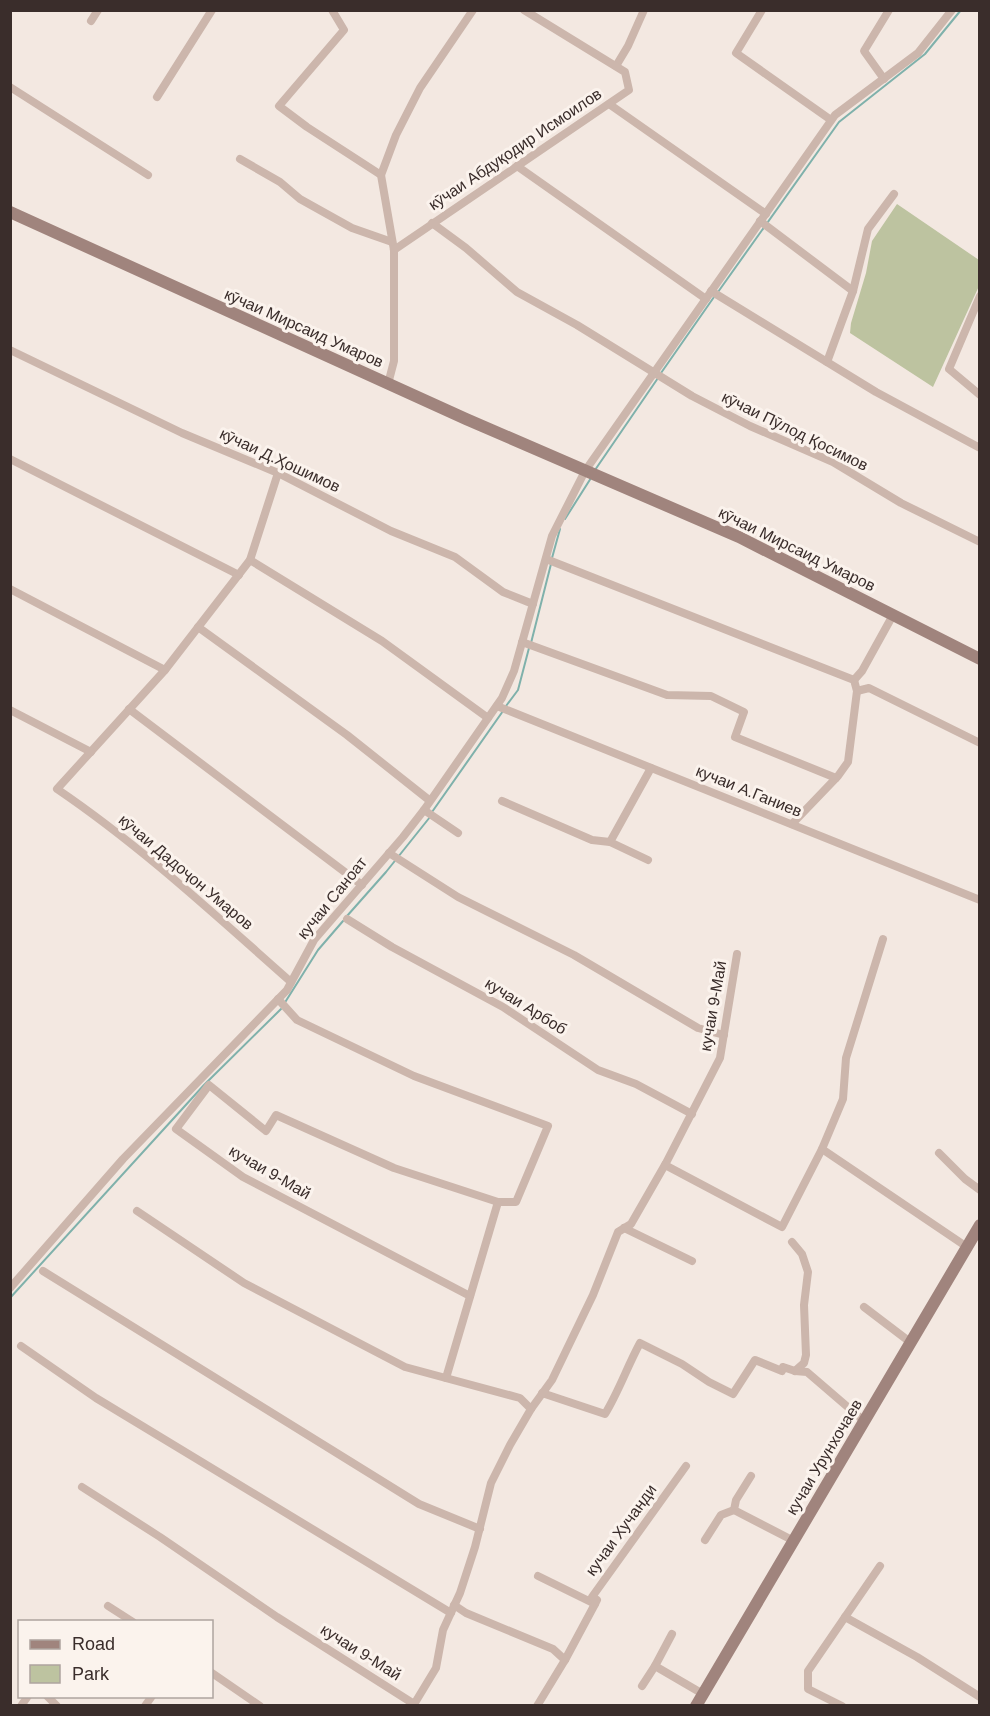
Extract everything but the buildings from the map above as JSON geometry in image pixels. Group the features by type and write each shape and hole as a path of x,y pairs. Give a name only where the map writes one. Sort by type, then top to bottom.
{"street":[{"path":"91,21 98,10"},
{"path":"157,97 212,10"},
{"path":"332,10 344,30 279,106 381,176"},
{"path":"387,384 394,361 393,246 381,176 396,135 420,88 473,10"},
{"path":"524,10 616,66 644,10"},
{"path":"762,10 736,53 831,120"},
{"path":"884,79 864,51 889,10"},
{"name":"кучаи Саноат","path":"10,1288 123,1159 282,1003 314,940 362,885 394,857 429,814 429,800 488,717 502,708 502,698 527,644 533,604 549,560 552,536 590,473 831,120 918,53 952,10"},
{"name":"кӯчаи Абдуқодир Исмоилов","path":"393,246 432,223 629,90 626,72 616,66"},
{"path":"10,87 148,175"},
{"path":"609,104 763,217 853,291"},
{"path":"240,159 280,182 300,200 352,228 393,246"},
{"path":"517,165 712,295 876,392 980,448"},
{"path":"827,362 853,291 868,229 894,194"},
{"name":"кӯчаи Мирсаид Умаров","path":"10,212 387,384 739,537 980,659"},
{"name":"кӯчаи Пӯлод Қосимов","path":"432,223 466,248 517,292 577,325 657,375 750,426 833,462 901,503 980,542"},
{"path":"980,296 949,369 980,395"},
{"name":"кӯчаи Д.Ҳошимов","path":"10,350 182,433 278,473 391,531 455,557 503,592 533,604"},
{"path":"10,459 238,575"},
{"path":"10,710 90,752 165,670 250,560 278,473"},
{"path":"250,560 382,641 488,717"},
{"path":"549,560 854,680"},
{"path":"10,590 165,670"},
{"path":"854,680 862,671 892,615"},
{"path":"198,627 347,735 429,800"},
{"path":"527,644 667,695 711,696 744,712 735,737 836,778"},
{"path":"792,824 836,778 848,762 857,691 854,680"},
{"path":"857,691 869,688 980,743"},
{"name":"кучаи А.Ганиев","path":"502,708 980,900"},
{"path":"129,709 362,885"},
{"name":"кӯчаи Дадоҷон Умаров","path":"90,752 57,789 90,812 187,889 291,982"},
{"path":"610,842 651,768"},
{"path":"502,801 592,840 610,842 648,860"},
{"path":"429,814 458,833"},
{"path":"394,857 458,897 574,955 698,1028 724,1035"},
{"name":"кучаи Арбоб","path":"347,919 392,947 502,1007 598,1070 636,1084 692,1114"},
{"path":"664,1165 782,1227 822,1149 843,1099 846,1058 883,939"},
{"name":"кучаи 9-Май","path":"82,1487 414,1705 436,1668 443,1630 453,1609 480,1529 491,1483 531,1409 552,1380 588,1305 618,1232 631,1224 720,1058 737,954"},
{"path":"282,1003 297,1020 414,1076 548,1126 516,1202 498,1202 446,1378"},
{"name":"кучаи 9-Май","path":"470,1296 243,1177 176,1129 209,1085 266,1131 276,1115 394,1168 498,1202"},
{"path":"822,1149 967,1247"},
{"path":"939,1153 965,1179 980,1190"},
{"path":"137,1210 244,1282 405,1367 520,1398 531,1409"},
{"name":"кучаи Урунхочаев","path":"696,1706 980,1225"},
{"path":"624,1228 692,1261"},
{"path":"792,1242 802,1254 808,1272 804,1305 806,1355 804,1363 795,1371"},
{"path":"43,1271 419,1504 480,1529"},
{"path":"864,1307 910,1342"},
{"path":"542,1393 605,1414 622,1385 622,1377 640,1343 733,1394 756,1360 782,1371 783,1367 807,1372 864,1421"},
{"path":"21,1346 96,1398 453,1609 553,1649 565,1660"},
{"name":"кучаи Хучанди","path":"537,1706 595,1604 597,1600 592,1597 686,1466"},
{"path":"734,1510 736,1500 751,1476"},
{"path":"705,1540 721,1515 734,1510 794,1540"},
{"path":"842,1706 808,1689 808,1671 880,1566"},
{"path":"538,1576 595,1604"},
{"path":"108,1606 130,1620"},
{"path":"845,1617 980,1697"},
{"path":"642,1686 672,1634"},
{"path":"655,1666 703,1694"},
{"path":"213,1674 260,1706"}],"green space":[{"path":"897,204 979,260 979,286 933,387 850,333 872,241"}],"waterway":[{"path":"718,292 839,122 925,54 961,10"},
{"path":"661,373 714,297"},
{"path":"595,470 658,378"},
{"path":"565,519 591,478"},
{"path":"552,558 560,529"},
{"path":"531,643 551,564"},
{"path":"506,706 518,690 529,648"},
{"path":"432,812 503,711"},
{"path":"347,916 430,817"},
{"path":"284,1004 318,950 343,921"},
{"path":"10,1298 204,1085 281,1009"}]}
